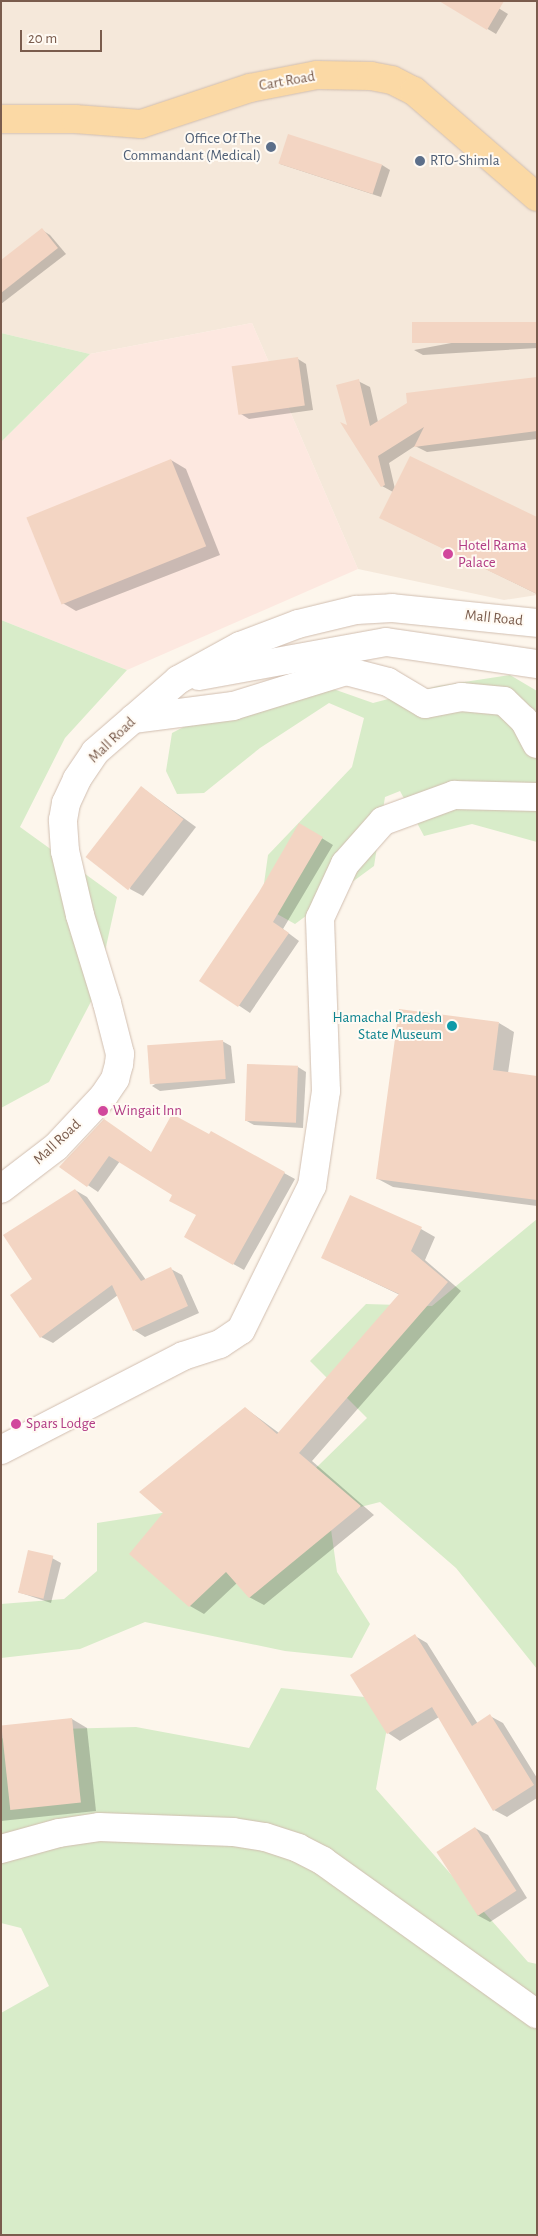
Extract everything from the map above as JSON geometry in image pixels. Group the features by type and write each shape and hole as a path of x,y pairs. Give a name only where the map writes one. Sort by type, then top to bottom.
{"main road":[{"name":"Cart Road","path":"1,119 75,119 141,124 250,88 317,74 371,76 392,80 414,91 537,197"}],"street":[{"name":"Mall Road","path":"1,1189 56,1147 103,1097 117,1072 120,1054 80,915 65,851 63,820 76,779 96,752 178,680 240,646 298,624 356,610 392,608 537,623"},
{"path":"178,680 386,642 537,664"},
{"path":"133,719 233,706 346,671 388,682 426,704 461,698 504,701 524,720 537,744"},
{"path":"1,1450 183,1356 226,1341 241,1330 312,1186 326,1091 320,918 345,864 383,821 454,795 537,797"},
{"path":"1,1849 59,1833 99,1827 232,1832 265,1837 298,1848 323,1861 537,2014"}],"shaded area":[{"path":"1,1 537,1 537,595 504,600 358,569 252,323 90,354 1,333"},
{"path":"252,323 358,569 127,670 1,620 1,442 90,354"}],"green space":[{"path":"1,333 90,354 1,442"},
{"path":"1,620 127,670 65,738 20,827 117,897 96,992 49,1082 1,1108"},
{"path":"288,673 373,703 438,686 510,675 537,691 537,842 472,824 424,836 400,791 385,797 374,866 295,924 261,905 268,855 352,767 364,718 329,703 260,748 204,793 177,794 166,771 172,733"},
{"path":"537,1219 537,1669 456,1568 380,1502 329,1515 337,1572 370,1624 352,1658 285,1651 145,1622 80,1649 1,1658 1,1604 64,1599 97,1571 97,1523 168,1512 273,1510 367,1418 310,1361 366,1304 432,1306"},
{"path":"281,1688 392,1700 376,1789 528,1962 537,1964 537,2235 1,2235 1,2013 49,1986 21,1928 1,1923 1,1739 19,1730 136,1727 249,1748"}],"building":[{"path":"439,1 504,1 487,30"},
{"path":"288,134 382,165 373,194 278,163"},
{"path":"42,228 58,248 1,293 1,260"},
{"path":"412,322 537,322 537,343 412,343"},
{"path":"298,357 305,406 238,415 232,366"},
{"path":"537,377 537,431 414,447 424,427 378,456 385,485 381,487 340,422 347,425 336,385 359,379 370,426 407,403 406,393"},
{"path":"410,456 537,517 537,594 379,518"},
{"path":"171,459 206,546 62,605 26,517"},
{"path":"141,786 184,819 128,890 86,857"},
{"path":"299,823 323,837 273,922 289,933 238,1007 199,981 259,892"},
{"path":"399,1009 499,1022 493,1070 537,1076 537,1200 376,1179"},
{"path":"223,1040 226,1079 150,1084 147,1045"},
{"path":"247,1064 298,1066 296,1123 245,1121"},
{"path":"172,1114 209,1134 211,1131 285,1172 233,1265 184,1237 196,1215 169,1201 172,1195 109,1156 87,1187 59,1167 104,1119 151,1152"},
{"path":"75,1189 141,1281 171,1267 188,1306 133,1331 112,1285 40,1338 10,1295 32,1279 3,1235"},
{"path":"350,1195 422,1227 411,1251 448,1282 299,1453 361,1506 249,1598 226,1572 189,1607 129,1554 163,1513 139,1492 245,1407 277,1434 399,1294 321,1258"},
{"path":"28,1550 53,1556 43,1599 18,1593"},
{"path":"415,1634 472,1726 490,1714 534,1785 493,1811 432,1707 387,1734 350,1675"},
{"path":"72,1718 81,1803 10,1810 1,1725"},
{"path":"475,1827 516,1891 478,1916 436,1852"}],"place":[{"name":"Office Of The Commandant (Medical)","path":"271,147"},
{"name":"RTO-Shimla","path":"420,161"},
{"name":"Hotel Rama Palace","path":"448,554"},
{"name":"Hamachal Pradesh State Museum","path":"452,1026"},
{"name":"Wingait Inn","path":"103,1111"},
{"name":"Spars Lodge","path":"16,1424"}]}
